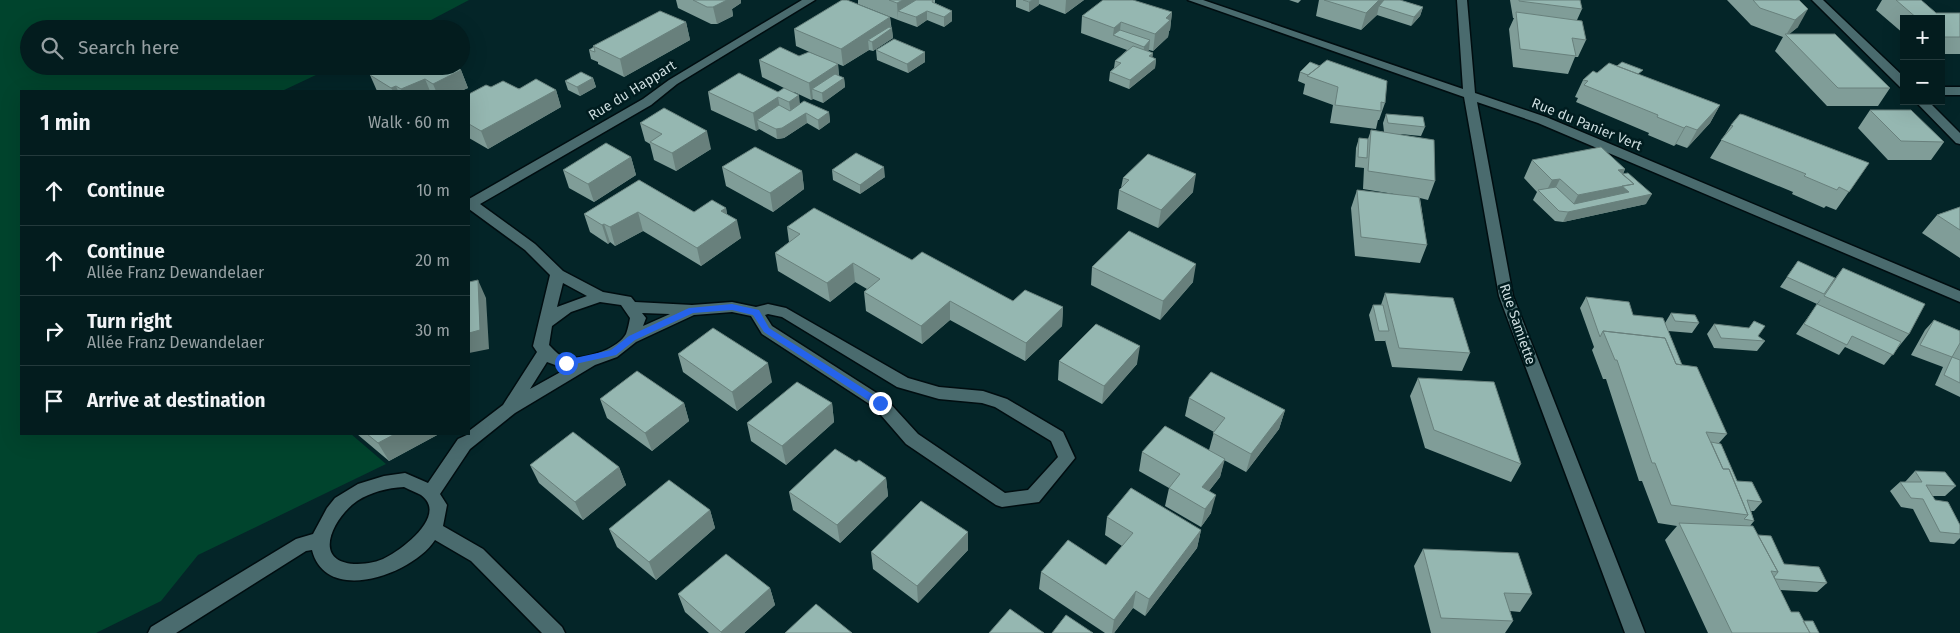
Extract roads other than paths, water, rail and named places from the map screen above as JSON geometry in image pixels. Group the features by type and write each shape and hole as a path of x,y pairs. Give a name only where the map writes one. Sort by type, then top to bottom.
{"street":[{"name":"Rue du Happart","path":"470,203 647,102 673,82 810,0"},
{"name":"Rue du Panier Vert","path":"1193,0 1469,94 1551,124 1960,297"},
{"name":"Rue Samiette","path":"1462,0 1469,94 1506,296 1635,633"},
{"path":"1817,0 1900,80"},
{"path":"1945,90 1960,91"},
{"path":"1925,105 1960,140"},
{"path":"470,205 530,247 558,274 600,297 626,301 638,318 632,338"},
{"path":"558,274 541,346 550,357 566,363 614,353 632,338 692,310"},
{"path":"545,323 566,308 600,297"},
{"path":"630,307 692,310 732,307 756,312 768,309 786,312 903,383 939,393 983,397 1001,404 1057,437 1067,458 1033,497 1002,500 912,439 880,403 766,330 756,312"},
{"path":"509,409 546,351"},
{"path":"432,492 464,444 509,409 597,358"},
{"path":"404,480 420,484 432,492 438,502 437,515 432,529 421,544 404,558 384,568 364,573 345,572 330,566 321,555 319,541 334,510 350,497 368,487 386,481 404,480"},
{"path":"432,529 477,556 555,633"},
{"path":"158,633 184,619 302,544 319,541"}]}
